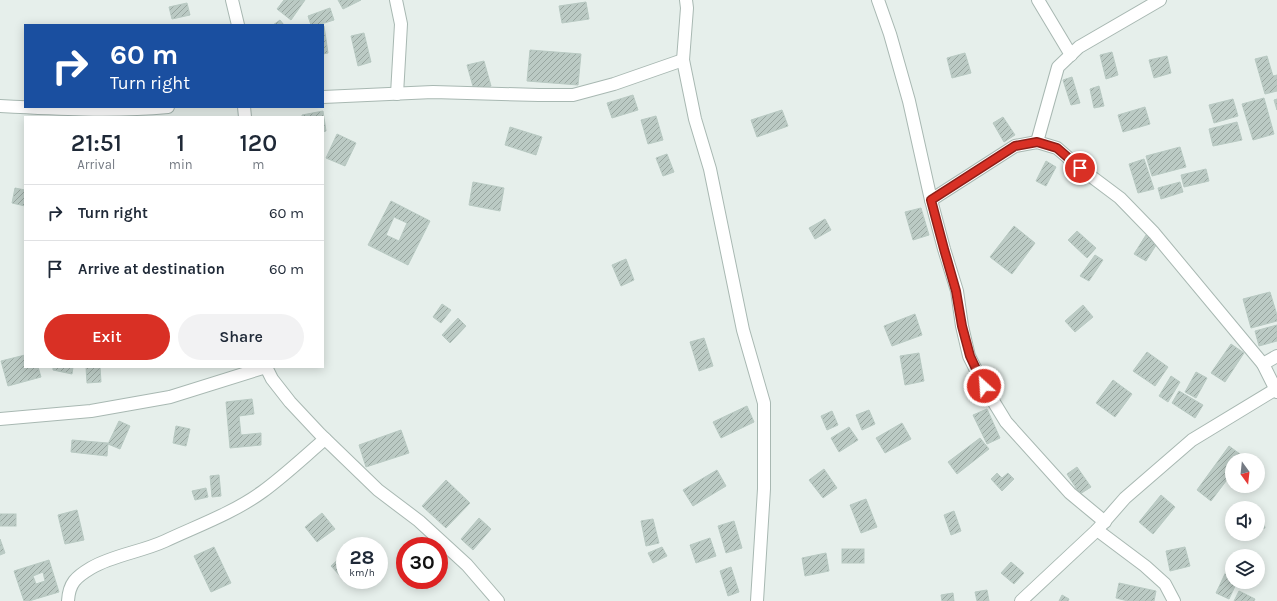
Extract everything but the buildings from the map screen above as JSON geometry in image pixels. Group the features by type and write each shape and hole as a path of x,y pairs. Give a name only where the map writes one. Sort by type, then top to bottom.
{"street":[{"path":"232,0 238,24"},
{"path":"396,0 401,24 397,94"},
{"path":"686,0 687,8 683,60 695,119 710,169 743,330 764,403 764,489 757,601"},
{"path":"878,0 890,34 909,101 931,200 956,291 962,326 970,356 984,386 1006,422 1035,455 1101,526 1164,584 1174,601"},
{"path":"1038,0 1071,55"},
{"path":"1037,142 1058,67 1079,47 1160,0"},
{"path":"324,97 433,92 539,95 573,94 614,84 683,60"},
{"path":"0,106 24,107"},
{"path":"40,108 152,108"},
{"path":"931,200 1015,146 1037,142 1057,148 1080,168 1120,198 1154,233 1263,364 1277,391 1192,440 1125,498 1101,526 1021,601"},
{"path":"1263,364 1277,356"},
{"path":"0,419 91,411 170,397 263,368"},
{"path":"266,368 272,379 290,402 325,439 378,490 419,522 467,565 498,601"},
{"path":"68,601 69,590 76,578 108,560 162,542 231,510 261,492 325,439"}],"route":[{"path":"984,386 970,356 962,326 956,291 931,200 1015,146 1037,142 1057,148 1080,168"}]}
